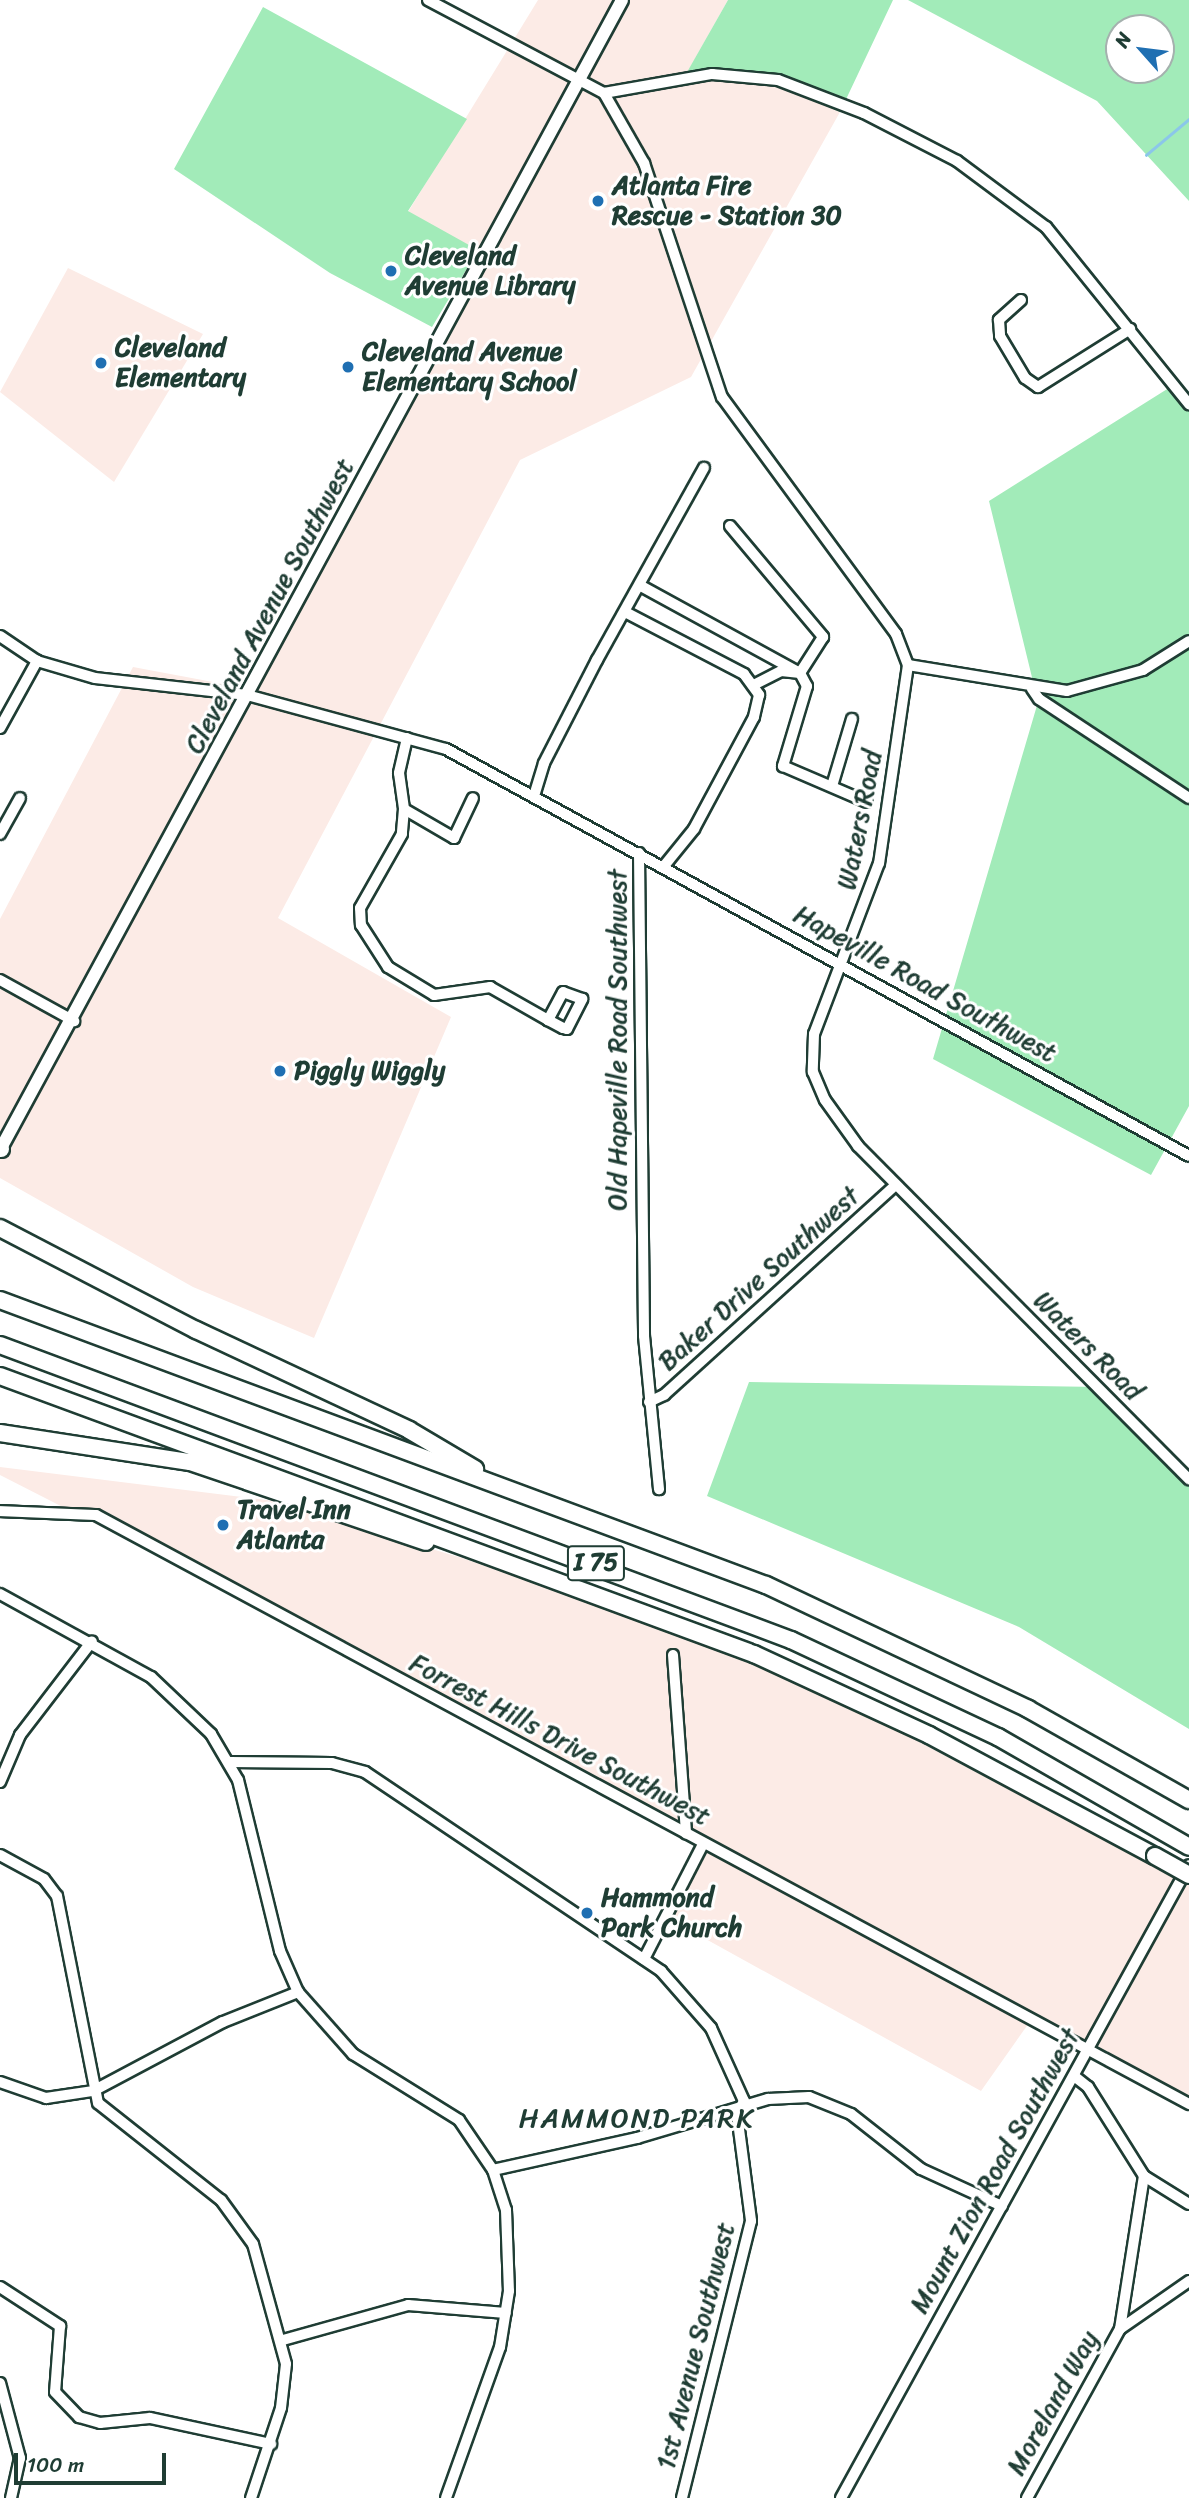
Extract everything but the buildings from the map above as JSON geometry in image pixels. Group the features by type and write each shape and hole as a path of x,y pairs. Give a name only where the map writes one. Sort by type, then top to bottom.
{"highway":[{"path":"0,1228 196,1330 409,1430 493,1481"},
{"name":"I 75","path":"0,1300 493,1481 766,1585 899,1644 1189,1800"},
{"name":"I 75","path":"0,1345 791,1640 998,1737 1189,1847"},
{"path":"0,1376 556,1578 842,1693 1189,1875"},
{"path":"0,1433 190,1462 470,1557 556,1578"}],"main road":[{"name":"Cleveland Avenue Southwest","path":"0,1149 74,1021 622,0"}],"street":[{"path":"428,0 577,82 604,93 745,75 864,113 1012,197 1079,261 1189,404"},
{"path":"604,93 644,163 722,397 896,634 908,665 1032,689 1100,687 1189,641"},
{"path":"1021,300 999,320 1000,336 1025,378 1038,387 1130,329"},
{"path":"534,796 541,783 544,763 705,468"},
{"path":"730,526 823,637 800,673"},
{"path":"642,586 800,673 807,686 783,766 867,802"},
{"path":"627,613 754,685"},
{"name":"Old Hapeville Road Southwest","path":"0,636 37,661 95,678 247,695 446,749 639,853 649,1402 659,1489"},
{"path":"0,728 37,661"},
{"name":"Waters Road","path":"908,665 879,863 814,1034 813,1072 842,1127 896,1185 1189,1479"},
{"path":"754,685 781,671 800,673"},
{"path":"664,866 678,842 686,842 694,829 754,717 754,685"},
{"path":"1032,689 1038,699 1189,797"},
{"path":"832,786 852,719"},
{"path":"407,738 399,773 404,809 402,834 360,908 362,925 387,967 434,995 491,986 548,1020"},
{"path":"404,809 454,838 473,798"},
{"path":"0,834 20,799"},
{"name":"Hapeville Road Southwest","path":"639,853 1189,1156"},
{"path":"0,981 74,1021"},
{"name":"Baker Drive Southwest","path":"649,1402 664,1395 896,1185"},
{"name":"Forrest Hills Drive Southwest","path":"0,1511 96,1515 1189,2104"},
{"path":"0,1594 92,1641 178,1696 230,1762 253,1824 280,1951 298,1992 353,2054 459,2120 493,2170 511,2249 506,2313 491,2378 446,2498"},
{"path":"0,1782 20,1735 92,1641"},
{"path":"673,1656 686,1834"},
{"name":"1st Avenue Southwest","path":"230,1762 332,1763 365,1772 645,1959 711,2028 737,2080 751,2221 682,2498"},
{"path":"645,1959 703,1843"},
{"path":"0,1855 44,1879 57,1896 93,2091 106,2113 239,2218 283,2340 285,2388 271,2444 251,2498"},
{"name":"Mount Zion Road Southwest","path":"841,2498 1189,1865"},
{"path":"0,2082 46,2098 93,2091 223,2022 298,1992"},
{"path":"1074,2076 1088,2087 1144,2176 1189,2204"},
{"path":"493,2170 787,2096 828,2102 921,2169 1002,2206"},
{"name":"Moreland Way","path":"1027,2498 1120,2329 1144,2176"},
{"name":"Moreland Way","path":"1120,2329 1189,2281"},
{"path":"0,2287 60,2326 55,2392 79,2417 100,2423 150,2418 271,2444"},
{"path":"283,2340 408,2305 506,2313"},
{"path":"0,2383 20,2458 11,2498"}],"shaded area":[{"path":"538,0 728,0 683,80 766,81 840,112 691,377 520,460 278,918 451,1017 314,1338 193,1287 0,1178 0,919 133,667 245,688 477,251 408,212"},
{"name":"Cleveland Elementary","path":"68,268 203,334 114,482 0,392"},
{"path":"0,1467 267,1500 462,1558 707,1643 874,1718 1189,1885 1189,2106 1031,2020 981,2091 666,1917 703,1847 302,1629 0,1475"}],"green space":[{"path":"728,0 893,0 840,112 766,81 682,81"},
{"path":"908,0 1189,0 1189,201 1097,101"},
{"path":"263,7 467,119 408,211 478,250 432,327 330,273 174,169"},
{"path":"1172,386 1189,401 1189,1106 1151,1175 933,1059 1038,702 989,501"},
{"path":"749,1382 1101,1387 1189,1484 1189,1729 1019,1627 707,1496"}],"waterway":[{"path":"1146,155 1189,119"}],"place":[{"name":"Atlanta Fire Rescue - Station 30","path":"598,201"},
{"name":"Cleveland Avenue Library","path":"391,271"},
{"name":"Cleveland Elementary","path":"101,363"},
{"name":"Cleveland Avenue Elementary School","path":"348,367"},
{"name":"Piggly Wiggly","path":"280,1071"},
{"name":"Travel Inn Atlanta","path":"223,1525"},
{"name":"Hammond Park Church","path":"587,1913"}],"district":[{"name":"HAMMOND PARK","path":"637,2118"}]}
